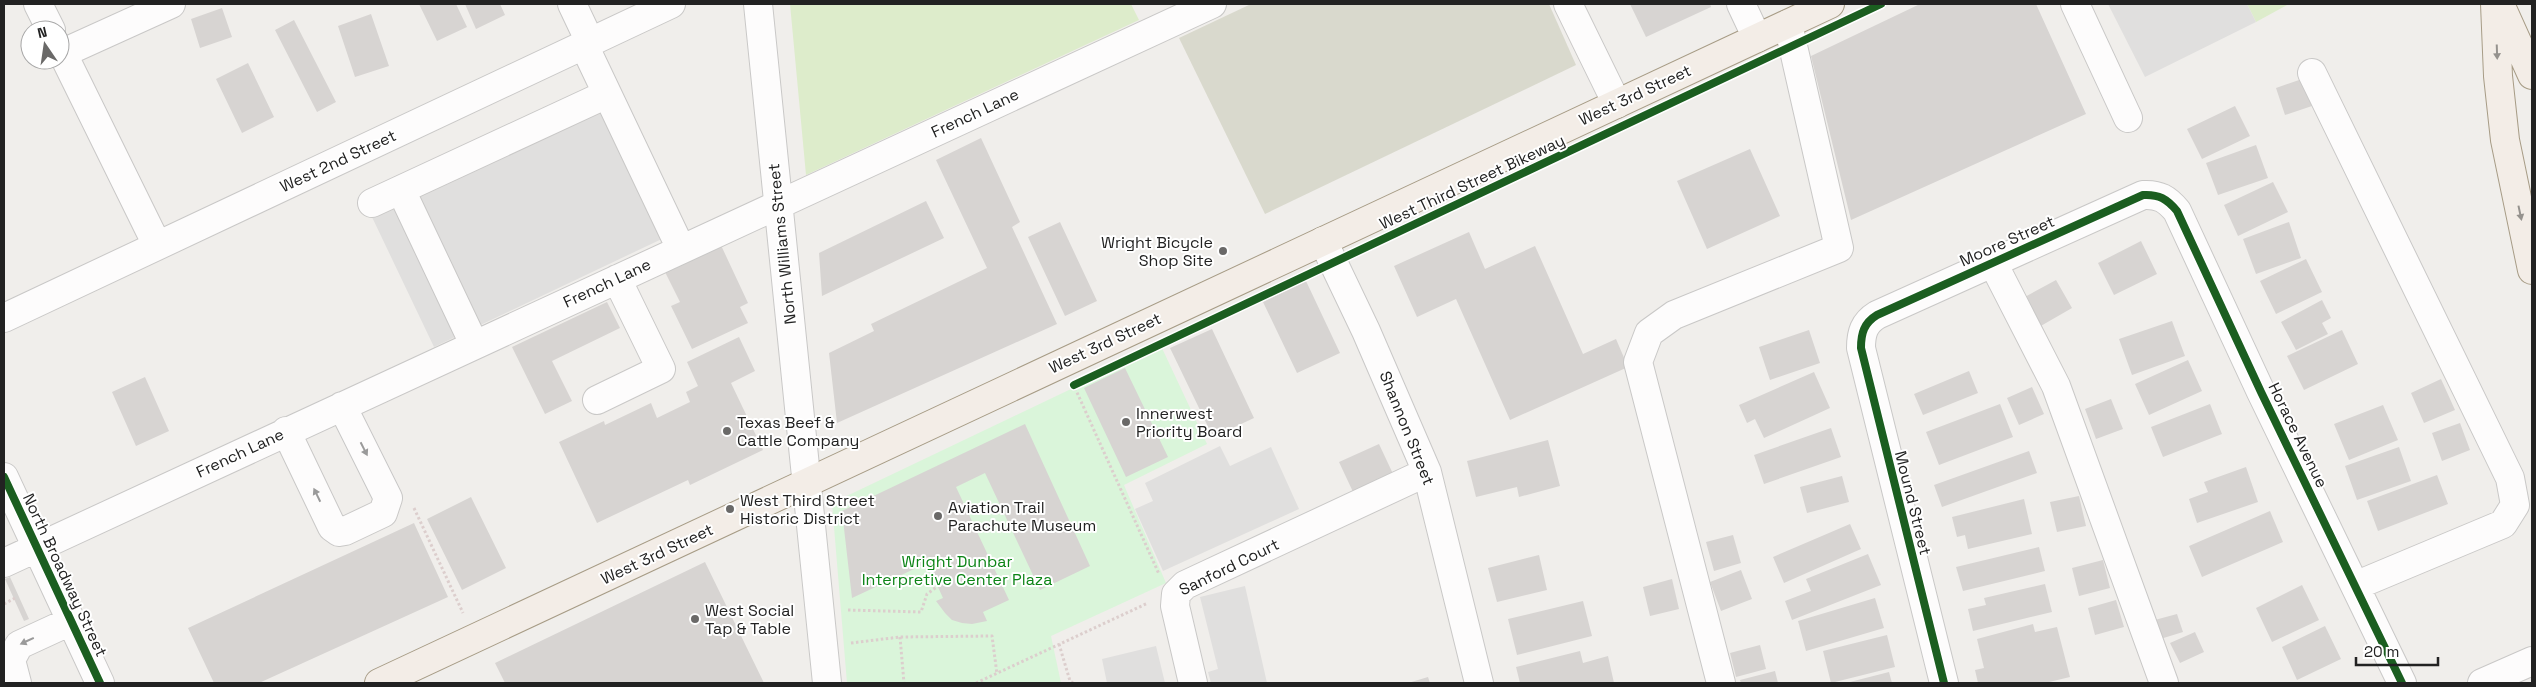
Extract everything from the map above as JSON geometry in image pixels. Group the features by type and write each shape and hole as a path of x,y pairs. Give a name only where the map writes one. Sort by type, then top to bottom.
{"main road":[{"name":"West 3rd Street","path":"380,683 1830,4"},
{"path":"2494,4 2498,76 2505,140 2532,270"},
{"path":"2500,4 2532,75"}],"street":[{"path":"38,4 46,20"},
{"path":"70,40 170,4"},
{"path":"572,4 607,94 681,249"},
{"name":"West 2nd Street","path":"4,318 671,4"},
{"name":"North Williams Street","path":"758,4 827,683"},
{"name":"French Lane","path":"4,563 1212,4"},
{"path":"1568,4 1617,104"},
{"path":"1741,4 1757,38"},
{"path":"2075,4 2128,118"},
{"path":"1721,683 1638,362 1649,333 1674,315 1839,248 1788,24"},
{"path":"70,68 157,245"},
{"path":"2312,73 2510,478 2515,505 2503,524 2355,586"},
{"path":"372,203 607,94"},
{"path":"401,190 474,344"},
{"name":"Moore Street","path":"1863,330 1870,319 1877,315 2143,195 2154,194 2168,200"},
{"name":"Horace Avenue","path":"2168,200 2177,211 2261,392 2402,683"},
{"name":"Shannon Street","path":"1323,241 1366,331 1427,472 1479,683"},
{"path":"1992,263 2056,386 2164,683"},
{"path":"597,400 661,369 617,279"},
{"name":"Mound Street","path":"1863,330 1861,348 1944,683"},
{"path":"286,432 332,527 339,532 345,531 384,513 388,498 342,406"},
{"name":"Sanford Court","path":"1172,594 1185,585 1427,472"},
{"name":"North Broadway Street","path":"4,478 100,683"},
{"path":"1172,594 1193,683"},
{"path":"17,683 12,660 19,645 71,620"},
{"path":"2482,683 2532,661"}],"path":[{"path":"1082,382 1074,385 1172,594"},
{"path":"412,504 476,639"},
{"path":"848,610 921,612 926,594 938,586"},
{"path":"4,604 17,597"},
{"path":"851,643 900,637 992,636 997,674"},
{"path":"900,637 904,683"},
{"path":"1060,644 1070,681 1073,683"}],"shaded area":[{"path":"1251,4 1549,4 1576,65 1265,214 1179,38"},
{"path":"2108,4 2247,4 2256,22 2145,77"},
{"path":"612,76 685,228 434,347 361,194"},
{"path":"1220,446 1230,466 1271,447 1299,509 1163,571 1135,509 1153,501 1145,483"},
{"path":"1245,586 1267,683 1211,683 1208,672 1218,669 1200,597"},
{"path":"1156,646 1165,683 1107,683 1102,659"}],"green space":[{"path":"790,4 1131,4 1139,20 806,175"},
{"path":"2247,4 2289,4 2256,22"},
{"name":"Wright Dunbar Interpretive Center Plaza","path":"1161,346 1207,444 1124,485 1166,583 1051,636 1061,683 847,683 832,503"}],"building":[{"path":"419,4 456,4 467,27 437,41"},
{"path":"465,4 500,4 505,15 476,29"},
{"path":"1630,4 1710,4 1711,7 1646,37"},
{"path":"1920,4 2036,4 2086,114 1851,220 1811,56"},
{"path":"222,8 232,37 200,48 191,19"},
{"path":"371,14 389,66 355,77 338,26"},
{"path":"294,20 336,102 317,112 275,30"},
{"path":"248,63 274,117 242,133 216,79"},
{"path":"2302,79 2312,106 2285,115 2276,88"},
{"path":"2235,106 2250,136 2202,159 2187,129"},
{"path":"981,138 1020,222 1012,227 1057,324 837,423 829,353 874,331 871,324 987,268 936,160"},
{"path":"2256,145 2268,178 2218,195 2206,163"},
{"path":"1750,149 1780,216 1707,249 1677,181"},
{"path":"2273,182 2288,212 2238,236 2224,205"},
{"path":"926,201 944,238 822,296 819,253"},
{"path":"1060,222 1097,301 1065,316 1028,237"},
{"path":"2289,222 2301,258 2256,274 2243,239"},
{"path":"1469,232 1485,269 1535,246 1583,354 1616,339 1628,367 1510,420 1456,299 1417,317 1394,266"},
{"path":"719,241 748,303 740,307 748,323 692,349 671,306 680,302 663,268"},
{"path":"2141,241 2157,274 2114,295 2098,263"},
{"path":"2306,259 2322,292 2276,314 2260,281"},
{"path":"2056,280 2072,308 2039,327 2023,298"},
{"path":"1306,281 1340,353 1297,373 1263,302"},
{"path":"2322,300 2331,318 2322,323 2328,334 2296,350 2281,322"},
{"path":"607,302 620,328 552,361 572,401 545,414 512,347"},
{"path":"2172,321 2185,356 2132,375 2119,339"},
{"path":"1212,329 1254,418 1213,437 1170,348"},
{"path":"1809,330 1820,363 1770,380 1759,347"},
{"path":"2342,330 2358,364 2304,390 2287,356"},
{"path":"739,337 755,371 731,383 763,450 690,485 688,480 597,523 559,442 604,421 605,425 651,403 657,418 690,402 686,392 698,386 687,362"},
{"path":"2188,360 2202,391 2149,415 2135,384"},
{"name":"Innerwest Priority Board","path":"1125,368 1168,457 1126,477 1084,388"},
{"path":"1969,371 1978,393 1923,415 1914,394"},
{"path":"1814,372 1830,408 1764,438 1755,419 1747,423 1739,405"},
{"path":"145,377 169,431 136,446 112,392"},
{"path":"2441,379 2455,410 2424,423 2411,393"},
{"path":"2032,387 2044,414 2019,425 2007,398"},
{"path":"2111,399 2123,429 2096,439 2085,409"},
{"path":"2000,404 2013,437 1939,465 1926,432"},
{"path":"2210,404 2222,434 2163,457 2151,427"},
{"path":"2383,405 2398,440 2349,460 2334,424"},
{"path":"2460,423 2470,450 2442,461 2432,433"},
{"path":"1025,424 1090,566 1040,590 985,473 956,487 1009,600 983,612 987,621 972,624 952,620 936,601 943,598 927,563 852,598 842,511"},
{"path":"1831,428 1841,457 1764,484 1754,455"},
{"path":"1548,440 1560,486 1519,497 1517,487 1476,497 1467,461"},
{"path":"1379,444 1394,476 1354,494 1339,462"},
{"path":"2399,447 2411,481 2357,500 2345,466"},
{"path":"2029,451 2037,473 1942,507 1934,485"},
{"path":"2246,467 2258,502 2197,523 2189,499 2208,492 2204,482"},
{"path":"2437,475 2448,504 2378,531 2367,501"},
{"path":"1842,476 1849,502 1807,513 1800,487"},
{"path":"2079,496 2086,526 2057,532 2050,502"},
{"path":"471,497 506,568 462,590 427,519"},
{"path":"2024,499 2032,534 1968,549 1965,535 1957,537 1952,517"},
{"path":"2270,511 2283,542 2202,577 2189,546"},
{"path":"414,523 448,597 259,683 214,683 188,628"},
{"path":"1850,524 1861,549 1784,583 1773,557"},
{"path":"1733,535 1741,563 1714,571 1706,542"},
{"path":"2039,547 2045,571 1963,591 1956,567"},
{"path":"1868,554 1881,585 1792,620 1785,601 1811,591 1806,579"},
{"path":"1539,555 1547,590 1497,602 1488,568"},
{"path":"2103,560 2110,588 2079,596 2072,568"},
{"path":"705,562 764,683 505,683 495,663"},
{"path":"1741,570 1752,599 1721,611 1710,582"},
{"path":"10,577 29,619 24,621 5,579"},
{"path":"1672,579 1679,609 1650,616 1643,587"},
{"path":"2045,584 2052,612 1973,631 1968,609 1986,605 1984,598"},
{"path":"2302,585 2319,620 2272,642 2256,608"},
{"path":"1875,598 1884,628 1806,651 1798,621"},
{"path":"2116,600 2124,627 2095,635 2088,608"},
{"path":"1583,601 1592,636 1517,655 1508,619"},
{"path":"2177,614 2183,632 2157,640 2151,621"},
{"path":"2033,624 2035,632 2057,627 2070,677 2045,683 1978,683 1975,670 1984,668 1977,639"},
{"path":"2325,626 2341,659 2297,680 2282,647"},
{"path":"2195,632 2204,652 2180,663 2170,643"},
{"path":"1887,635 1895,667 1831,683 1823,651"},
{"path":"1760,645 1766,669 1736,677 1730,653"},
{"path":"1580,651 1583,663 1608,656 1614,683 1520,683 1516,667"},
{"path":"1775,671 1778,683 1741,683 1740,680"},
{"path":"1889,672 1892,683 1846,683"},
{"path":"1428,677 1430,683 1408,683"}],"cycle path":[{"name":"West Third Street Bikeway","path":"1074,385 1881,4"},
{"path":"1944,683 1861,348 1864,329 1869,321 1877,315 2143,195 2154,195 2162,198 2177,211 2261,392 2402,683"},
{"path":"4,477 100,683"}],"place":[{"name":"Wright Bicycle Shop Site","path":"1223,251"},
{"name":"Innerwest Priority Board","path":"1126,422"},
{"name":"Texas Beef & Cattle Company","path":"727,431"},
{"name":"West Third Street Historic District","path":"730,509"},
{"name":"Aviation Trail Parachute Museum","path":"938,516"},
{"name":"West Social Tap & Table","path":"695,619"}]}
